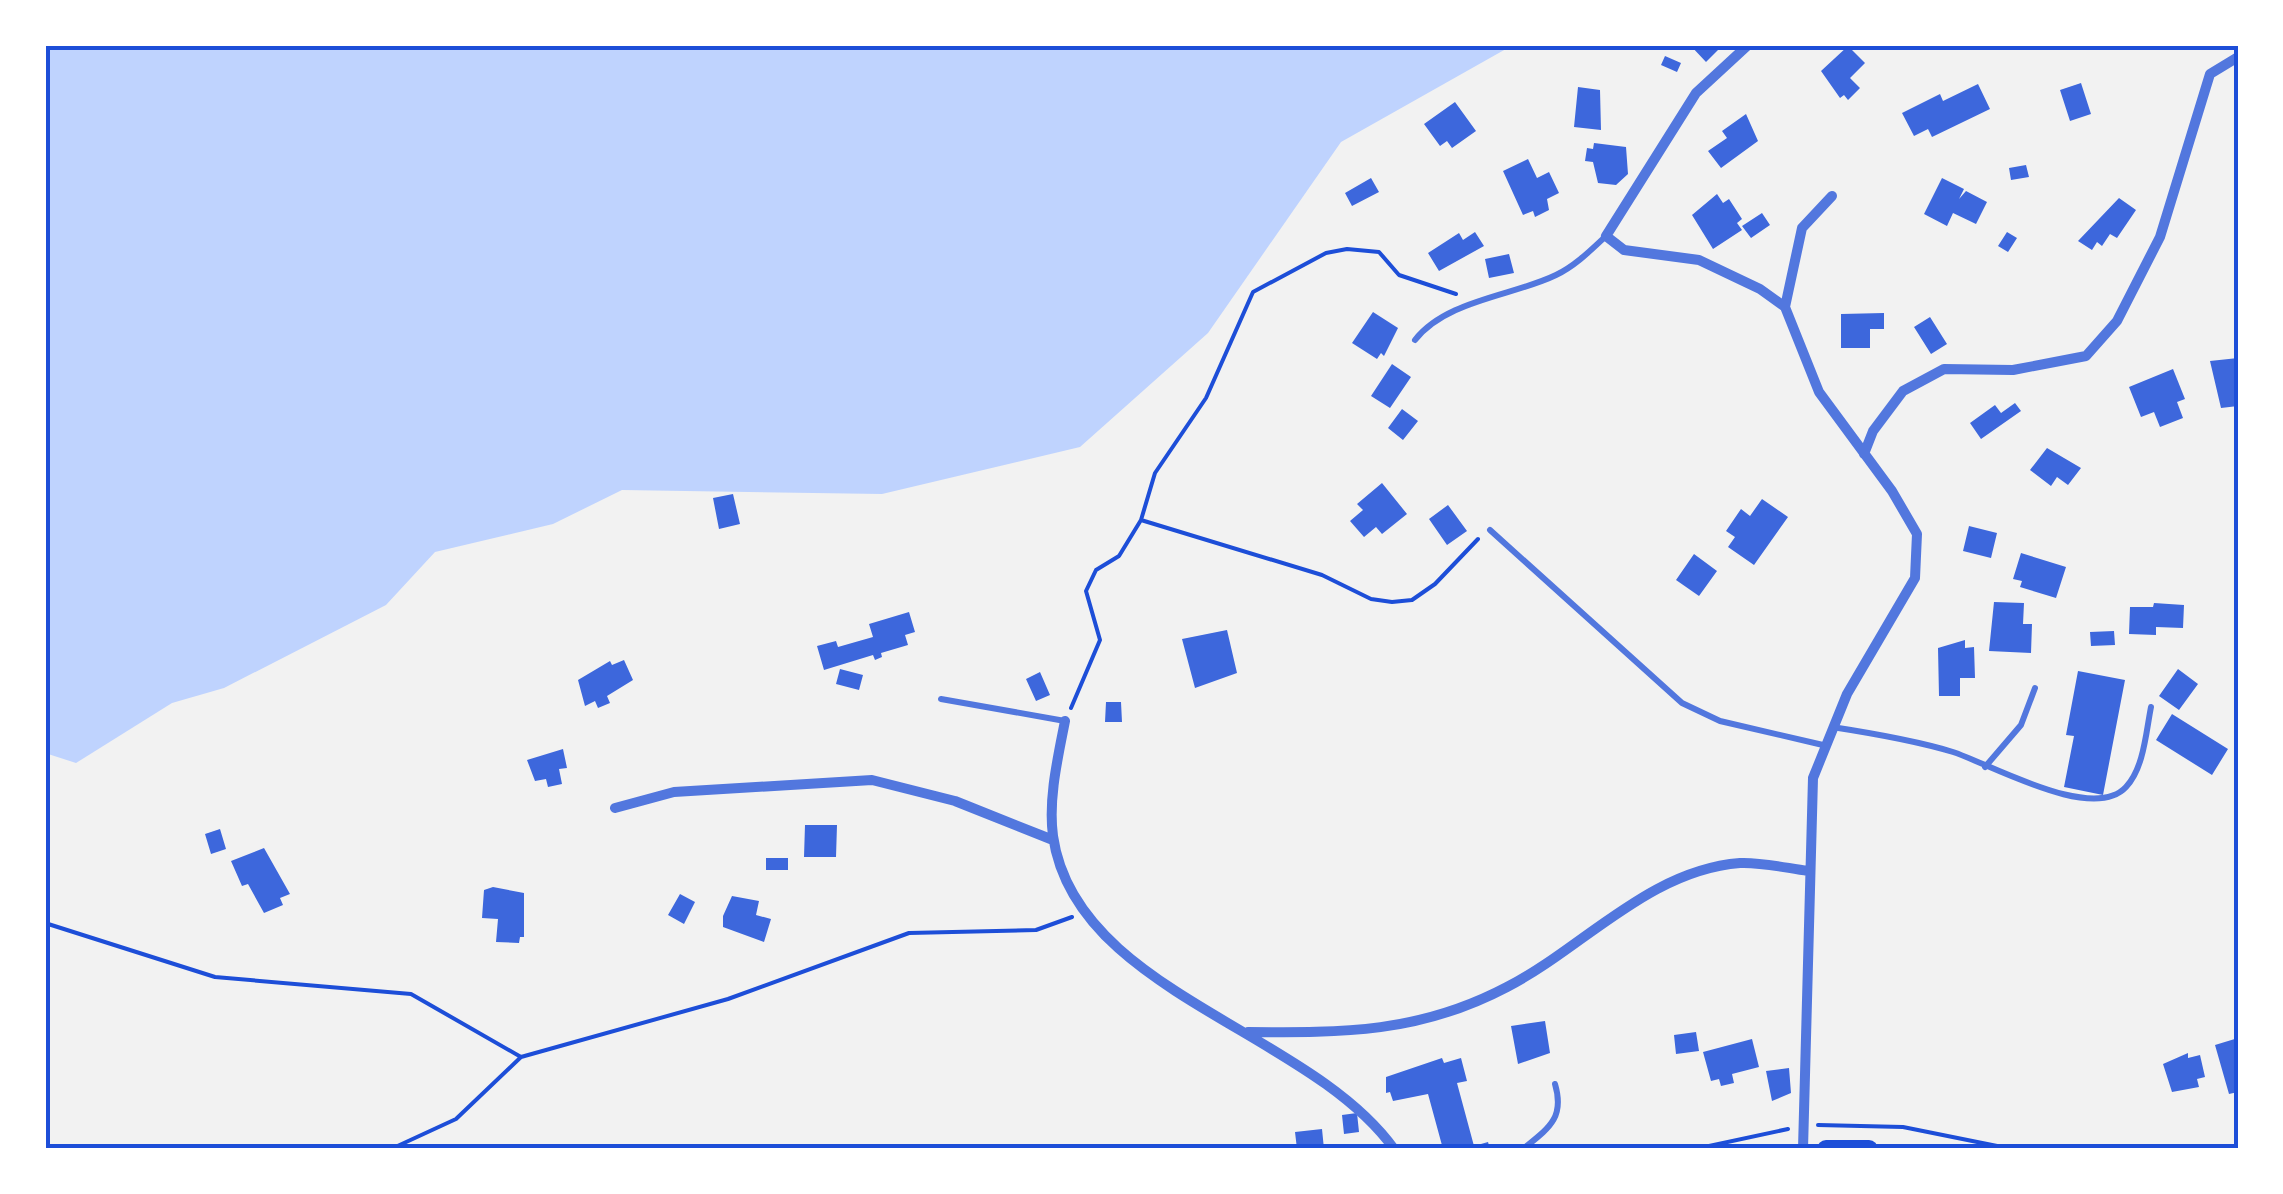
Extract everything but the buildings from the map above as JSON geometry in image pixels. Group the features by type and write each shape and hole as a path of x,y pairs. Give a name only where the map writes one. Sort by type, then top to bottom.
{"main road":[{"path":"1826,1149 1869,1149"}],"street":[{"path":"1748,45 1696,93 1606,236 1624,250 1699,260 1760,289 1784,307 1820,392 1917,534 1919,562 1915,578 1830,727 1812,778 1808,871 1810,1027 1803,1149"},
{"path":"1864,454 1873,430 1903,391 1944,369 2013,370 2086,356 2117,321 2160,237 2210,74 2238,57"},
{"path":"1784,307 1802,228 1832,196"},
{"path":"1065,721 1053,801 1053,840 1082,912 1125,955 1318,1076 1364,1113 1394,1149"},
{"path":"615,808 674,792 872,780 956,801 1053,840"},
{"path":"1248,1032 1356,1033 1429,1019 1508,987 1663,886 1714,867 1742,863 1808,871"}],"lane":[{"path":"1415,340 1424,328 1478,299 1555,276 1606,236"},
{"path":"1490,530 1682,703 1720,721 1823,745"},
{"path":"1985,767 2021,725 2035,688"},
{"path":"941,699 1065,721"},
{"path":"1830,727 1953,752 2068,795 2106,799 2126,788 2138,767 2151,707"},
{"path":"1523,1149 1555,1123 1560,1101 1554,1084"}],"path":[{"path":"1065,721 1100,640 1086,591 1096,570 1118,556 1141,520 1155,473 1206,398 1253,292 1326,253 1347,248 1379,252 1398,275 1478,299"},
{"path":"1141,520 1322,576 1371,599 1392,602 1412,600 1435,584 1471,543 1490,530"},
{"path":"391,1149 456,1119 521,1058 728,999 909,933 975,928 1036,930 1082,912"},
{"path":"45,923 214,977 411,994 521,1058"}],"water":[{"path":"45,45 1513,45 1341,142 1208,333 1080,447 882,494 622,490 553,524 435,552 386,605 224,688 172,703 76,763 45,753"}]}
